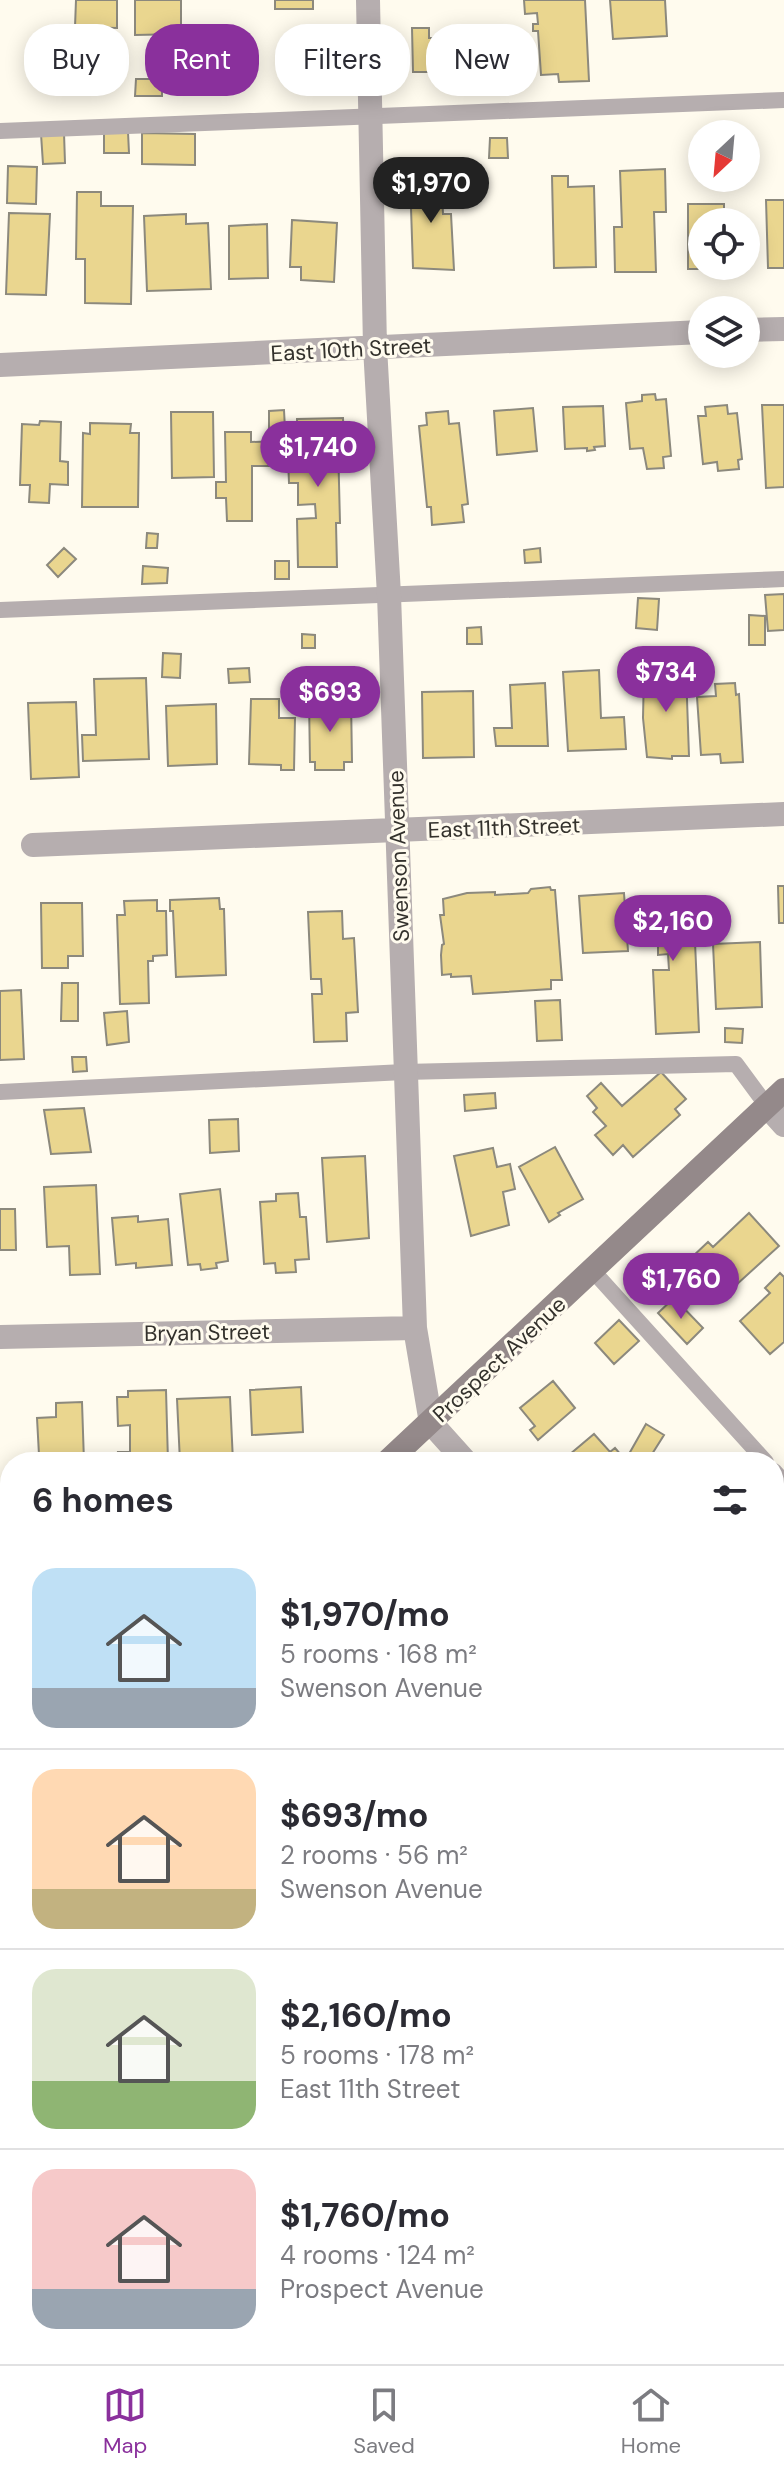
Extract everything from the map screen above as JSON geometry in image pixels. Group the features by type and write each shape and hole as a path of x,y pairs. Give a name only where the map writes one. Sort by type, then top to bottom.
{"street":[{"name":"Swenson Avenue","path":"368,0 375,347 389,595 415,1328 431,1423"},
{"path":"760,330 784,329"},
{"name":"East 10th Street","path":"0,365 688,333"},
{"name":"East 11th Street","path":"33,845 784,814"},
{"path":"775,1098 784,1125"},
{"name":"Prospect Avenue","path":"398,1452 775,1098"},
{"name":"Bryan Street","path":"0,1337 415,1328"},
{"path":"431,1423 457,1452"}],"lane":[{"path":"0,131 784,100"},
{"path":"0,610 784,579"},
{"path":"0,1092 404,1072 736,1064 775,1098"},
{"path":"593,1271 757,1452"}],"building":[{"path":"76,0 117,0 117,24 75,24"},
{"path":"135,0 181,0 181,24 145,24 145,35 135,35"},
{"path":"275,0 313,0 313,9 275,9"},
{"path":"524,0 585,0 589,81 559,82 558,74 541,75 537,13 525,14"},
{"path":"610,0 665,0 667,36 613,39"},
{"path":"412,28 426,28 426,72 413,72"},
{"path":"136,79 145,79 145,96 135,96"},
{"path":"104,132 128,132 129,153 104,153"},
{"path":"64,133 65,163 43,164 41,134"},
{"path":"142,133 195,134 195,165 142,164"},
{"path":"490,138 507,138 508,158 489,158"},
{"path":"8,166 37,167 36,204 7,203"},
{"path":"665,169 666,212 654,212 656,272 615,272 614,227 622,227 620,171"},
{"path":"441,172 443,214 451,214 454,270 413,268 411,208 433,207 433,200 413,201 411,173"},
{"path":"552,176 568,176 568,187 594,186 596,267 554,268"},
{"path":"77,192 101,192 101,206 133,206 131,304 85,303 85,259 76,259"},
{"path":"766,200 784,200 784,268 768,268"},
{"path":"688,204 724,204 724,208 688,208"},
{"path":"9,213 50,214 46,295 6,294"},
{"path":"186,214 186,224 208,223 211,289 147,291 144,216"},
{"path":"292,220 337,223 334,282 301,280 301,267 290,267"},
{"path":"267,224 268,278 229,279 229,226"},
{"path":"655,394 656,400 666,399 671,456 663,457 664,468 647,469 643,448 630,449 626,403 642,401 642,395"},
{"path":"727,405 728,414 737,413 742,459 738,460 739,469 718,471 717,462 703,464 698,416 706,416 705,407"},
{"path":"762,405 784,405 784,487 766,488"},
{"path":"603,406 605,446 587,451 587,448 565,449 563,407"},
{"path":"533,408 537,451 497,455 494,411"},
{"path":"284,410 285,429 269,429 269,411"},
{"path":"448,411 449,424 459,423 468,504 462,505 464,522 432,525 431,507 427,507 419,426 427,425 426,413"},
{"path":"171,412 213,412 214,477 172,478"},
{"path":"343,418 344,444 338,443 340,523 336,523 337,567 298,567 297,519 316,518 315,504 298,505 298,483 289,483 288,458 298,458 297,419"},
{"path":"40,421 61,422 60,461 68,462 68,485 50,484 49,503 29,502 30,485 20,485 22,424 39,425"},
{"path":"90,423 131,424 130,433 139,433 138,507 82,507 83,433 90,434"},
{"path":"225,432 251,432 251,442 278,441 279,466 252,466 252,521 227,521 226,498 216,498 216,482 226,482"},
{"path":"147,533 158,534 157,548 146,548"},
{"path":"64,548 76,559 58,577 47,565"},
{"path":"540,548 541,562 525,563 524,550"},
{"path":"275,561 289,561 289,579 275,579"},
{"path":"143,566 168,568 167,583 142,584"},
{"path":"784,594 784,630 768,631 765,595"},
{"path":"638,598 659,599 657,630 636,628"},
{"path":"749,615 765,616 765,645 749,645"},
{"path":"481,627 482,644 467,644 467,628"},
{"path":"302,634 315,635 315,648 302,648"},
{"path":"163,653 181,654 180,678 162,677"},
{"path":"249,668 250,682 229,683 228,669"},
{"path":"599,670 601,718 624,717 626,749 568,751 563,672"},
{"path":"686,671 689,756 672,756 672,759 647,757 643,718 644,672"},
{"path":"146,678 149,759 83,761 82,735 96,735 94,679"},
{"path":"545,683 548,746 496,746 494,728 512,728 510,685"},
{"path":"735,683 736,695 739,694 743,762 721,763 720,754 701,755 697,697 716,696 715,684"},
{"path":"473,691 474,757 423,758 422,692"},
{"path":"251,699 279,699 279,718 295,718 294,770 281,770 281,765 249,764"},
{"path":"351,699 352,762 344,762 344,770 315,770 315,762 310,762 309,700"},
{"path":"76,702 79,777 31,779 28,703"},
{"path":"216,704 217,764 168,766 166,706"},
{"path":"778,886 784,886 784,923 779,923"},
{"path":"550,887 555,890 562,980 551,980 551,989 473,994 471,976 442,975 444,944 440,915 444,915 443,899 467,893 528,893 531,889"},
{"path":"624,893 628,951 583,953 579,896"},
{"path":"693,897 699,1032 656,1034 653,970 669,970 668,954 658,955 658,943 643,944 642,899"},
{"path":"219,898 220,909 224,909 226,975 176,977 170,900"},
{"path":"157,900 157,911 166,911 167,955 153,956 153,961 148,961 149,1003 120,1004 117,915 125,915 124,901"},
{"path":"41,903 82,903 83,956 68,956 68,968 42,968"},
{"path":"342,911 343,939 354,938 358,1012 346,1013 347,1041 314,1042 312,994 322,994 321,979 311,979 308,912"},
{"path":"760,942 762,1007 716,1009 713,944"},
{"path":"62,983 78,983 78,1021 61,1021"},
{"path":"21,990 24,1059 0,1060 0,991"},
{"path":"560,1000 562,1040 537,1041 535,1001"},
{"path":"127,1011 129,1042 107,1045 104,1013"},
{"path":"725,1028 743,1029 742,1043 725,1042"},
{"path":"72,1057 86,1057 87,1071 73,1072"},
{"path":"661,1072 686,1099 675,1109 680,1115 633,1157 623,1145 613,1155 595,1135 606,1126 593,1112 597,1108 587,1096 601,1083 622,1106"},
{"path":"495,1093 496,1108 465,1111 464,1095"},
{"path":"84,1108 91,1152 51,1154 44,1110"},
{"path":"238,1119 239,1151 210,1153 209,1120"},
{"path":"555,1147 583,1199 558,1213 560,1215 549,1222 519,1167"},
{"path":"493,1148 497,1167 510,1164 515,1189 503,1192 509,1225 471,1236 454,1156"},
{"path":"365,1156 369,1238 327,1242 322,1158"},
{"path":"96,1185 100,1274 70,1275 69,1246 47,1247 44,1187"},
{"path":"220,1189 228,1261 216,1263 217,1268 201,1270 200,1264 188,1265 180,1194"},
{"path":"298,1193 300,1217 306,1217 309,1259 295,1260 296,1272 276,1273 275,1263 264,1264 260,1202 276,1201 276,1194"},
{"path":"0,1209 15,1209 16,1250 0,1250"},
{"path":"749,1213 779,1246 725,1295 691,1258 708,1242 713,1247"},
{"path":"138,1216 138,1222 168,1219 172,1265 136,1268 136,1263 116,1265 112,1218"},
{"path":"780,1273 784,1277 784,1342 770,1354 740,1321 770,1293 765,1288"},
{"path":"674,1298 703,1328 687,1344 658,1313"},
{"path":"619,1320 639,1341 614,1364 595,1343"},
{"path":"553,1381 575,1408 538,1440 530,1430 535,1426 520,1408"},
{"path":"301,1387 303,1432 252,1435 250,1390"},
{"path":"166,1390 168,1452 130,1452 130,1425 118,1426 117,1397 128,1397 128,1391"},
{"path":"230,1397 233,1452 180,1452 177,1399"},
{"path":"82,1402 84,1452 39,1452 37,1418 56,1417 56,1403"},
{"path":"646,1424 664,1435 653,1452 630,1452"},
{"path":"594,1434 610,1452 573,1452"}]}
